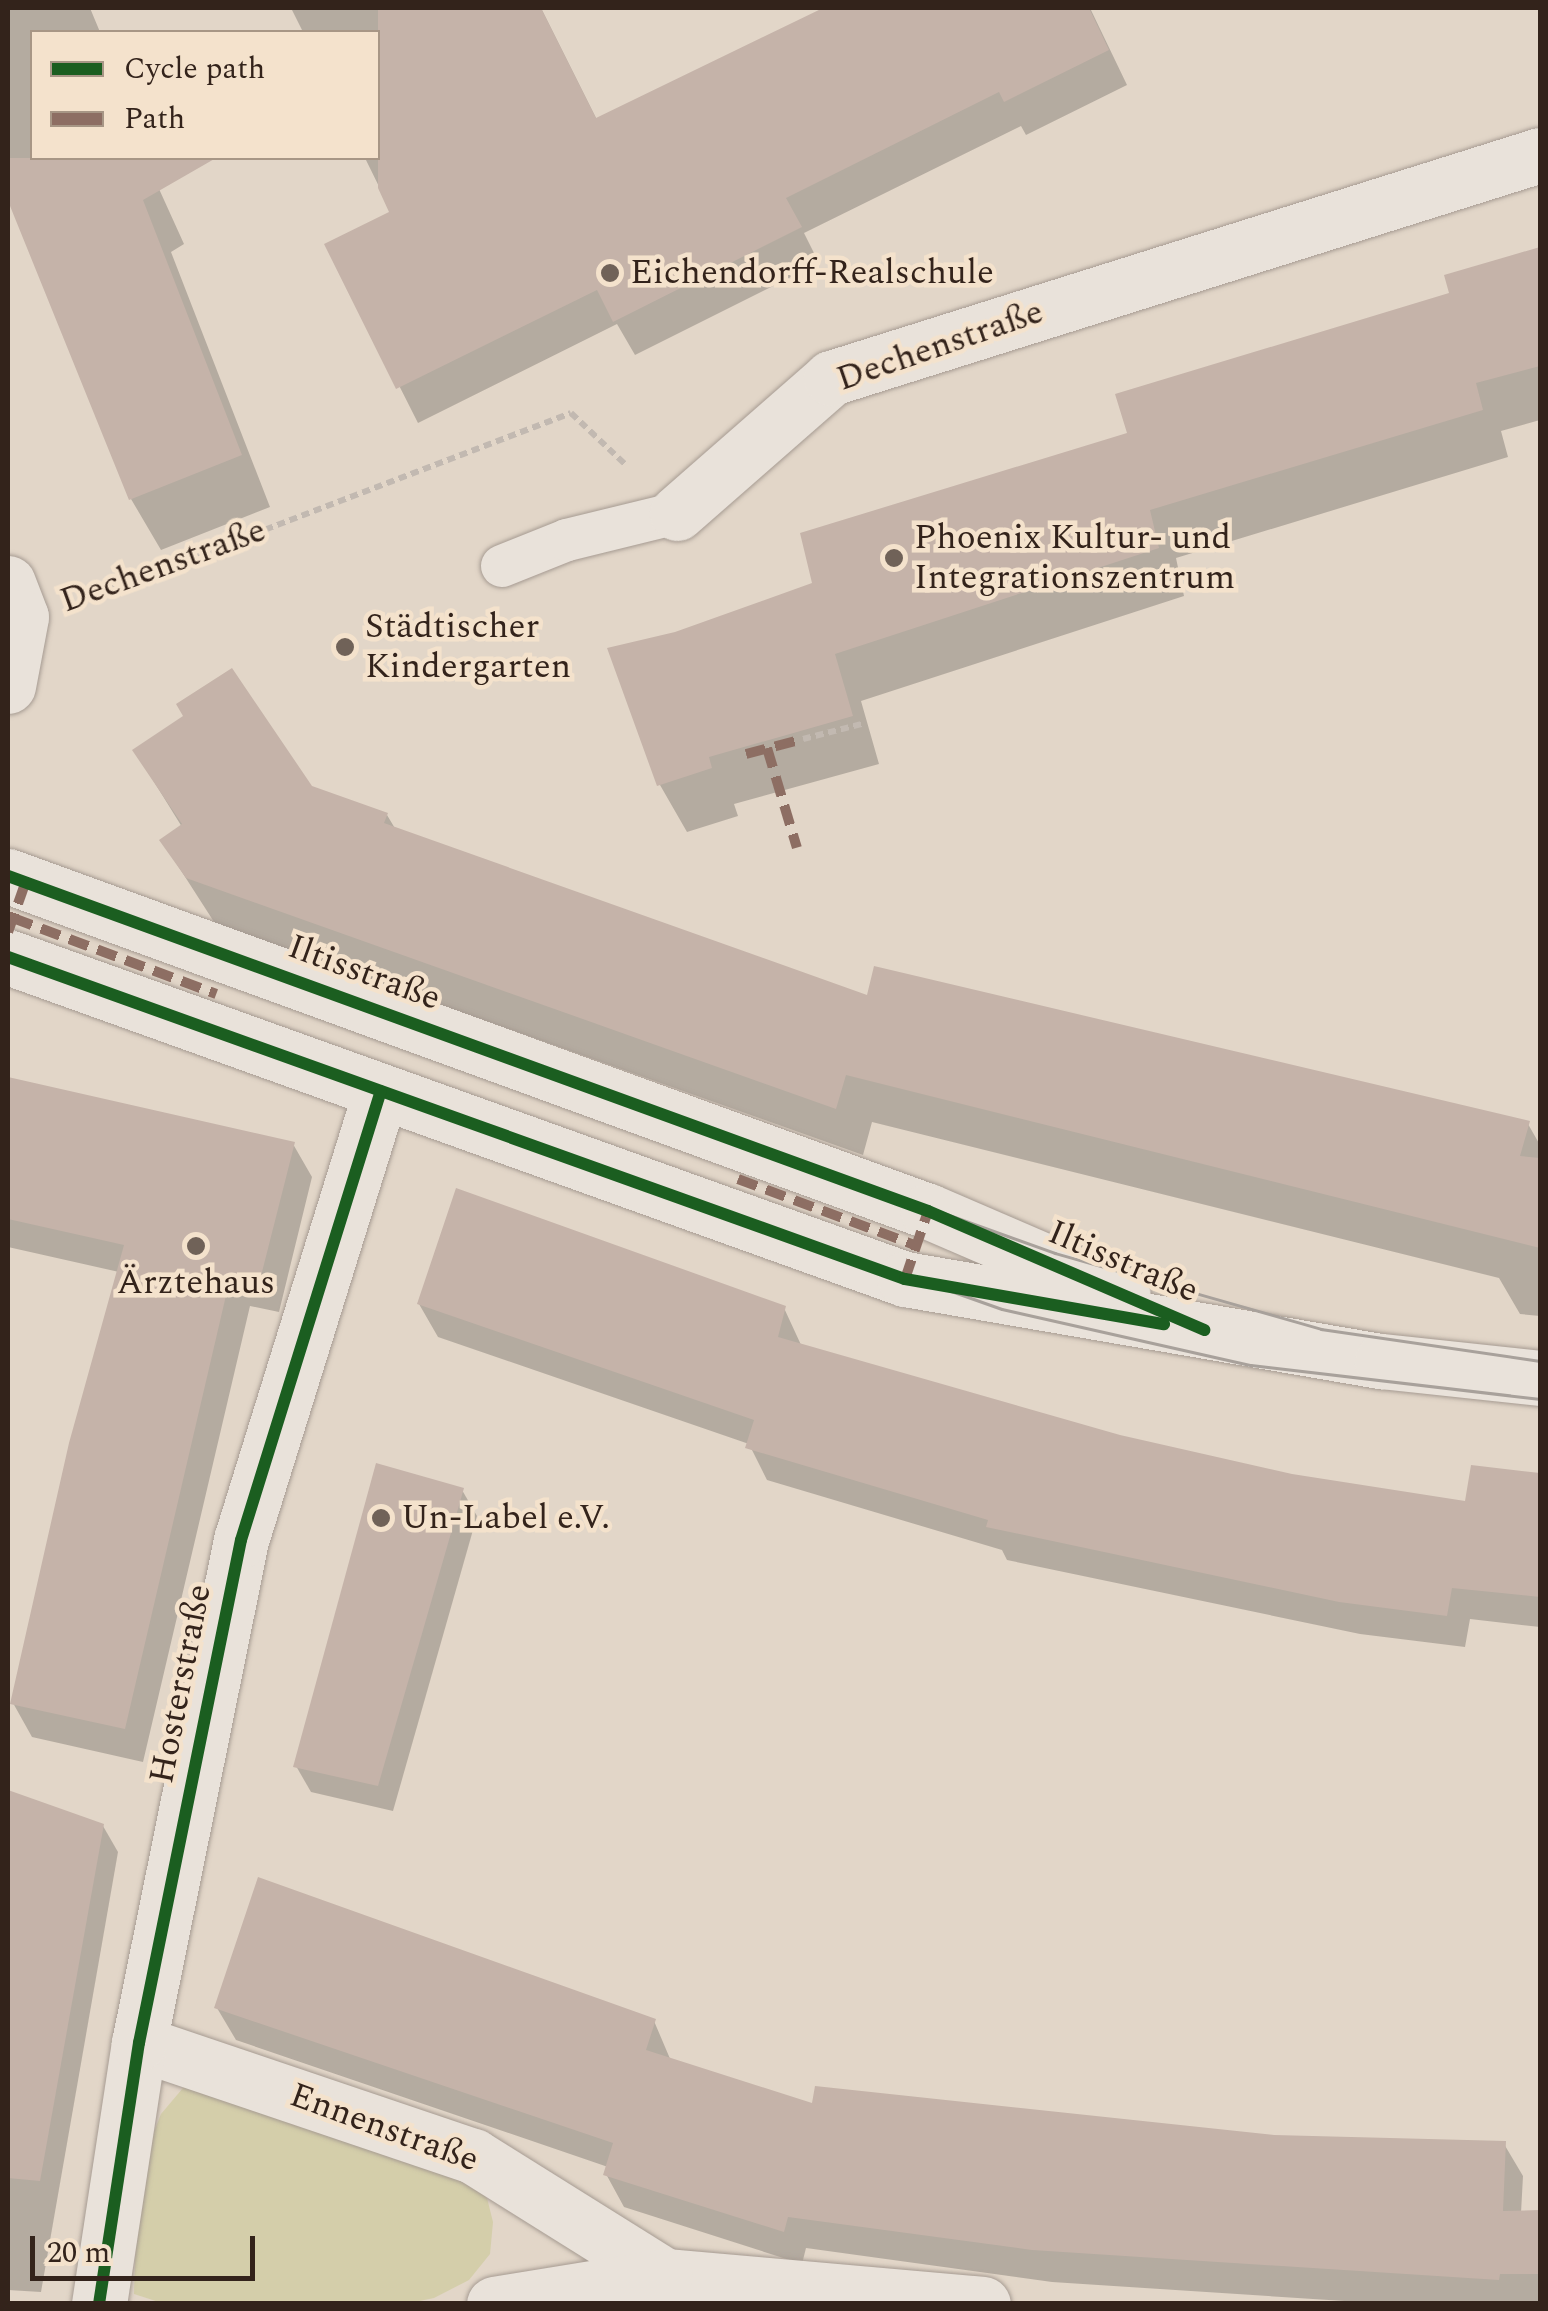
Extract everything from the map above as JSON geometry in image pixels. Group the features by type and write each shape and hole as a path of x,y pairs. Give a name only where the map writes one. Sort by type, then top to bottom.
{"street":[{"name":"Dechenstraße","path":"677,513 831,378 1540,155"},
{"path":"8,686 14,600"},
{"name":"Iltisstraße","path":"8,876 928,1211 1204,1330"},
{"name":"Iltisstraße","path":"8,956 905,1280 1382,1361 1540,1378"},
{"name":"Hosterstraße","path":"98,2304 139,2043 241,1540 381,1090"},
{"name":"Ennenstraße","path":"139,2043 473,2156 665,2276"},
{"name":"Ennenstraße","path":"494,2304 665,2276 983,2304"}],"lane":[{"path":"502,566 566,540 677,513"}],"path":[{"path":"803,739 862,724"}],"shaded area":[{"path":"188,2082 460,2174 487,2198 493,2222 490,2254 469,2280 434,2298 405,2304 165,2304 134,2294 138,2172 161,2114"}],"building":[{"path":"378,8 541,8 596,118 823,8 1089,8 1109,50 1004,102 999,92 786,198 802,227 613,322 597,290 396,389 324,244 389,212 378,188"},
{"path":"8,158 213,160 143,200 242,455 129,500 8,201"},
{"path":"1540,247 1540,366 1476,383 1483,410 1150,510 1159,548 835,654 853,716 709,757 712,768 657,786 607,648 675,632 812,583 800,533 1127,433 1115,394 1449,293 1444,275"},
{"path":"232,668 312,786 388,813 384,823 867,995 874,966 1530,1121 1520,1156 1540,1158 1540,1248 846,1075 836,1109 186,878 159,840 182,824 132,750 183,716 176,704"},
{"path":"8,1077 295,1142 260,1280 231,1274 125,1729 10,1704 69,1443 124,1245 8,1219"},
{"path":"456,1188 786,1306 778,1337 1120,1435 1292,1474 1465,1501 1471,1465 1540,1473 1540,1597 1452,1588 1447,1616 1339,1602 986,1527 988,1520 745,1448 754,1420 417,1304"},
{"path":"376,1463 464,1488 378,1786 293,1767"},
{"path":"8,1790 104,1824 40,2181 8,2178"},
{"path":"258,1877 656,2019 646,2050 812,2103 815,2086 1274,2135 1506,2141 1503,2211 1540,2210 1540,2274 1500,2274 1499,2280 1032,2250 788,2217 784,2232 603,2175 613,2143 214,2008"}],"tram line":[{"path":"8,876 1055,1253 1321,1329 1540,1361"},
{"path":"8,957 1002,1309 1251,1365 1540,1399"}],"marked path":[{"path":"746,754 803,739"},
{"path":"767,748 797,848"},
{"path":"8,932 26,881"},
{"path":"13,918 216,994"},
{"path":"738,1179 917,1246"},
{"path":"905,1279 928,1211"}],"cycle path":[{"path":"8,876 928,1211 1204,1330"},
{"path":"8,957 905,1279 1164,1324"},
{"path":"99,2304 139,2043 241,1540 381,1091"}],"place":[{"name":"Eichendorff-Realschule","path":"610,273"},
{"name":"Phoenix Kultur- und Integrationszentrum","path":"894,558"},
{"name":"Städtischer Kindergarten","path":"345,647"},
{"name":"Ärztehaus","path":"196,1246"},
{"name":"Un-Label e.V.","path":"381,1518"}]}
